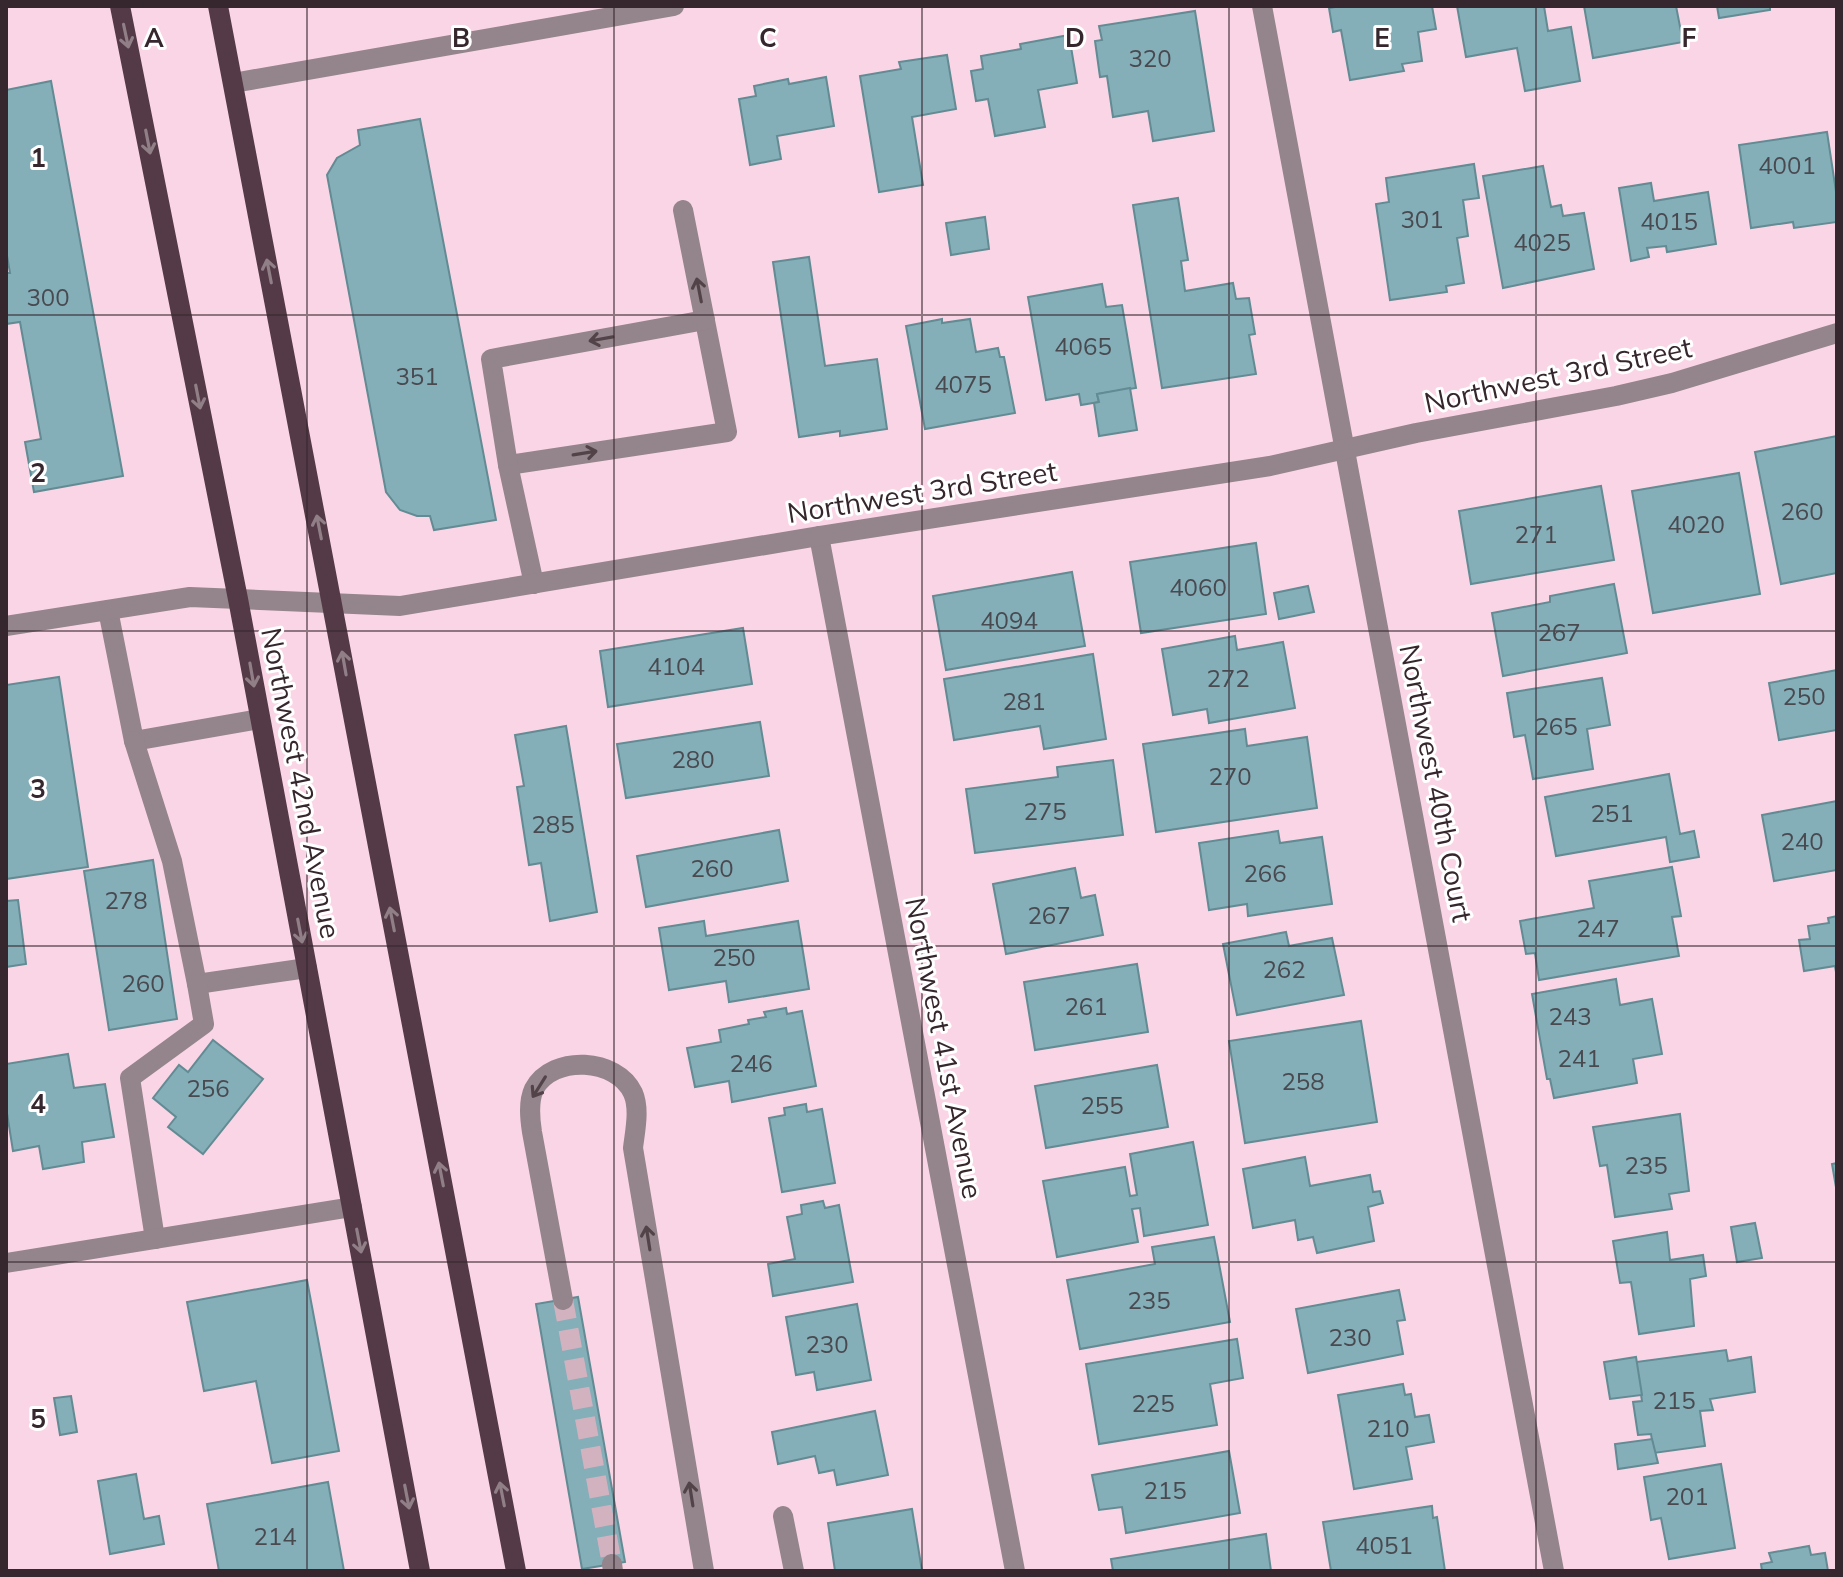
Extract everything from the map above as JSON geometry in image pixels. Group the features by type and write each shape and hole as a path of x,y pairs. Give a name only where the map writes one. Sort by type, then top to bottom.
{"main road":[{"name":"Northwest 42nd Avenue","path":"120,6 238,599 420,1571"},
{"path":"218,6 516,1571"}],"street":[{"path":"233,83 674,6"},
{"name":"Northwest 40th Court","path":"1262,6 1554,1571"},
{"path":"508,465 727,432 683,210"},
{"path":"534,584 508,465 491,359 705,320"},
{"name":"Northwest 3rd Street","path":"6,626 190,597 400,606 819,536 1270,466 1672,383 1837,333"},
{"name":"Northwest 41st Avenue","path":"819,536 1015,1571"},
{"path":"108,610 134,741 172,861 204,1024 130,1078 155,1239"},
{"path":"134,741 260,719"},
{"path":"197,984 307,968"},
{"path":"563,1300 530,1110 534,1090 548,1074 572,1066 603,1066 620,1075 633,1094 636,1117 633,1148 704,1571"},
{"path":"6,1263 352,1207"},
{"path":"783,1516 794,1571"}],"building":[{"path":"1432,6 1436,29 1418,32 1422,61 1402,64 1404,71 1350,80 1341,30 1333,32 1329,8"},
{"path":"1457,6 1544,6 1548,31 1571,27 1580,81 1525,91 1517,48 1466,57"},
{"path":"1584,6 1676,6 1683,42 1593,58"},
{"path":"1717,6 1770,6 1770,10 1719,18"},
{"path":"1195,11 1214,131 1153,141 1148,111 1113,117 1107,76 1100,77 1095,41 1102,40 1099,26"},
{"path":"1069,35 1077,83 1038,90 1045,127 995,136 988,99 976,101 971,71 983,69 981,56 1021,49 1020,44"},
{"path":"947,55 956,109 912,117 923,185 879,192 860,76 901,69 899,62"},
{"path":"826,77 834,126 777,136 781,159 750,165 739,99 756,96 754,86 788,79 789,84"},
{"path":"51,81 123,476 34,492 25,442 41,439 20,322 6,324 6,273 10,273 6,250 6,90"},
{"path":"420,119 496,520 434,530 430,516 417,516 400,510 386,492 327,175 337,158 360,145 358,130"},
{"path":"1827,132 1837,198 1837,222 1794,228 1793,222 1751,228 1739,145"},
{"path":"1474,164 1479,198 1463,200 1468,236 1457,238 1464,283 1446,286 1447,292 1390,300 1376,204 1389,202 1386,178"},
{"path":"1543,166 1551,207 1561,205 1563,216 1584,213 1594,269 1503,288 1483,176"},
{"path":"1651,183 1654,201 1708,192 1716,244 1667,252 1666,246 1647,248 1649,257 1631,261 1619,188"},
{"path":"1178,198 1188,260 1181,261 1185,291 1233,283 1236,299 1249,298 1255,334 1249,335 1256,374 1162,388 1133,205"},
{"path":"985,217 989,249 951,255 946,223"},
{"path":"809,257 825,366 877,359 887,429 840,436 840,431 799,437 773,262"},
{"path":"1102,284 1106,307 1122,305 1136,388 1097,394 1099,402 1081,405 1079,394 1046,400 1028,297"},
{"path":"942,319 942,323 970,319 976,352 998,348 1000,357 1004,357 1015,413 925,429 906,326"},
{"path":"1130,388 1137,430 1099,436 1094,403 1099,402 1097,394"},
{"path":"1837,436 1837,573 1781,584 1755,452"},
{"path":"1739,473 1760,594 1653,613 1632,491"},
{"path":"1601,486 1614,560 1471,584 1459,511"},
{"path":"1256,543 1266,614 1141,633 1130,562"},
{"path":"1072,572 1085,646 946,670 933,596"},
{"path":"1614,584 1627,653 1503,676 1492,613 1550,602 1550,596"},
{"path":"1308,586 1314,612 1279,619 1274,593"},
{"path":"743,628 752,684 608,707 600,651"},
{"path":"1235,636 1237,650 1283,642 1295,708 1209,723 1207,709 1173,715 1162,649"},
{"path":"1093,654 1106,739 1044,749 1040,726 954,740 944,679"},
{"path":"1837,670 1837,730 1779,740 1769,683"},
{"path":"59,677 88,867 6,879 6,685"},
{"path":"1602,678 1610,725 1587,729 1593,769 1533,779 1525,735 1514,737 1507,693"},
{"path":"760,722 769,776 626,798 617,744"},
{"path":"566,726 597,912 550,921 541,863 529,865 517,787 524,786 515,735"},
{"path":"1245,729 1247,746 1307,737 1317,808 1156,832 1143,744"},
{"path":"1113,760 1123,835 975,853 966,789 1058,777 1057,767"},
{"path":"1669,774 1680,834 1694,831 1699,857 1670,862 1666,837 1556,856 1545,797"},
{"path":"1837,801 1837,870 1774,881 1762,815"},
{"path":"779,830 788,881 646,907 637,856"},
{"path":"1278,831 1280,843 1322,837 1332,904 1248,916 1247,904 1209,910 1199,843"},
{"path":"153,860 177,1019 109,1030 84,871"},
{"path":"1672,867 1681,916 1672,917 1679,956 1539,980 1535,953 1526,954 1520,921 1594,908 1589,881"},
{"path":"1075,868 1081,898 1095,895 1103,935 1006,954 993,884"},
{"path":"18,900 26,964 6,967 6,901"},
{"path":"1837,916 1837,978 1835,966 1804,971 1799,940 1810,939 1808,926 1829,923 1828,918"},
{"path":"704,921 706,936 798,921 809,989 729,1002 726,981 669,990 659,928"},
{"path":"1286,932 1289,946 1332,938 1344,995 1237,1015 1223,944"},
{"path":"1137,964 1148,1032 1035,1050 1024,982"},
{"path":"1616,979 1620,1005 1652,999 1662,1054 1633,1059 1637,1083 1554,1098 1550,1079 1547,1079 1532,994"},
{"path":"786,1008 787,1014 802,1011 816,1086 732,1102 729,1081 695,1087 687,1048 721,1042 719,1030 749,1024 748,1020 766,1017 764,1012"},
{"path":"1361,1021 1377,1122 1245,1143 1229,1041"},
{"path":"213,1040 263,1079 203,1154 168,1127 176,1117 153,1098 179,1065 188,1072"},
{"path":"68,1054 74,1088 105,1084 114,1137 82,1142 84,1162 43,1169 39,1146 13,1151 6,1107 6,1064"},
{"path":"1157,1065 1168,1127 1046,1148 1035,1086"},
{"path":"806,1104 807,1112 822,1109 835,1183 782,1192 769,1118 785,1115 784,1108"},
{"path":"1680,1114 1689,1191 1669,1194 1672,1209 1615,1217 1607,1165 1600,1166 1593,1127"},
{"path":"1193,1142 1208,1225 1144,1236 1140,1208 1132,1209 1138,1242 1057,1257 1043,1181 1125,1167 1130,1196 1137,1195 1130,1154"},
{"path":"1305,1157 1310,1186 1370,1175 1373,1192 1380,1191 1383,1203 1368,1207 1374,1241 1317,1253 1313,1237 1298,1240 1295,1220 1253,1228 1243,1169"},
{"path":"1837,1163 1837,1193 1832,1164"},
{"path":"823,1201 825,1208 839,1205 853,1282 773,1296 768,1264 795,1259 787,1217 802,1214 801,1205"},
{"path":"1755,1223 1762,1258 1737,1262 1731,1227"},
{"path":"1667,1232 1670,1260 1703,1255 1706,1276 1690,1279 1694,1326 1639,1334 1631,1282 1620,1283 1613,1241"},
{"path":"1214,1237 1230,1322 1080,1349 1067,1280 1155,1264 1152,1247"},
{"path":"307,1280 339,1451 272,1463 256,1381 204,1391 187,1302"},
{"path":"1399,1290 1405,1320 1397,1321 1403,1354 1308,1373 1296,1309"},
{"path":"578,1297 625,1562 582,1569 536,1304"},
{"path":"857,1304 871,1380 817,1390 814,1372 796,1375 786,1317"},
{"path":"1237,1339 1243,1378 1210,1384 1217,1425 1099,1444 1086,1364"},
{"path":"1726,1350 1728,1361 1751,1357 1755,1392 1710,1399 1713,1410 1700,1411 1705,1446 1654,1453 1651,1434 1638,1435 1633,1402 1642,1401 1636,1362"},
{"path":"1636,1357 1642,1395 1610,1399 1604,1362"},
{"path":"1403,1384 1405,1395 1411,1394 1415,1417 1429,1415 1434,1442 1406,1447 1412,1479 1354,1489 1338,1395"},
{"path":"71,1396 77,1432 60,1435 54,1398"},
{"path":"875,1411 888,1475 837,1485 834,1470 819,1473 815,1456 778,1464 772,1432"},
{"path":"1652,1439 1658,1463 1618,1469 1615,1444"},
{"path":"1229,1451 1240,1513 1126,1533 1122,1507 1099,1510 1092,1475"},
{"path":"1721,1464 1735,1548 1669,1559 1661,1518 1651,1520 1644,1477"},
{"path":"136,1474 144,1519 159,1516 164,1544 110,1554 98,1481"},
{"path":"328,1482 344,1571 219,1571 207,1504"},
{"path":"1432,1506 1433,1518 1437,1517 1445,1571 1331,1571 1323,1522"},
{"path":"912,1509 922,1571 835,1571 828,1523"},
{"path":"1266,1534 1271,1571 1113,1571 1111,1559"},
{"path":"1809,1546 1811,1555 1825,1553 1828,1571 1762,1571 1761,1564 1772,1562 1769,1553"}],"tunnel":[{"path":"563,1300 612,1564"}]}
